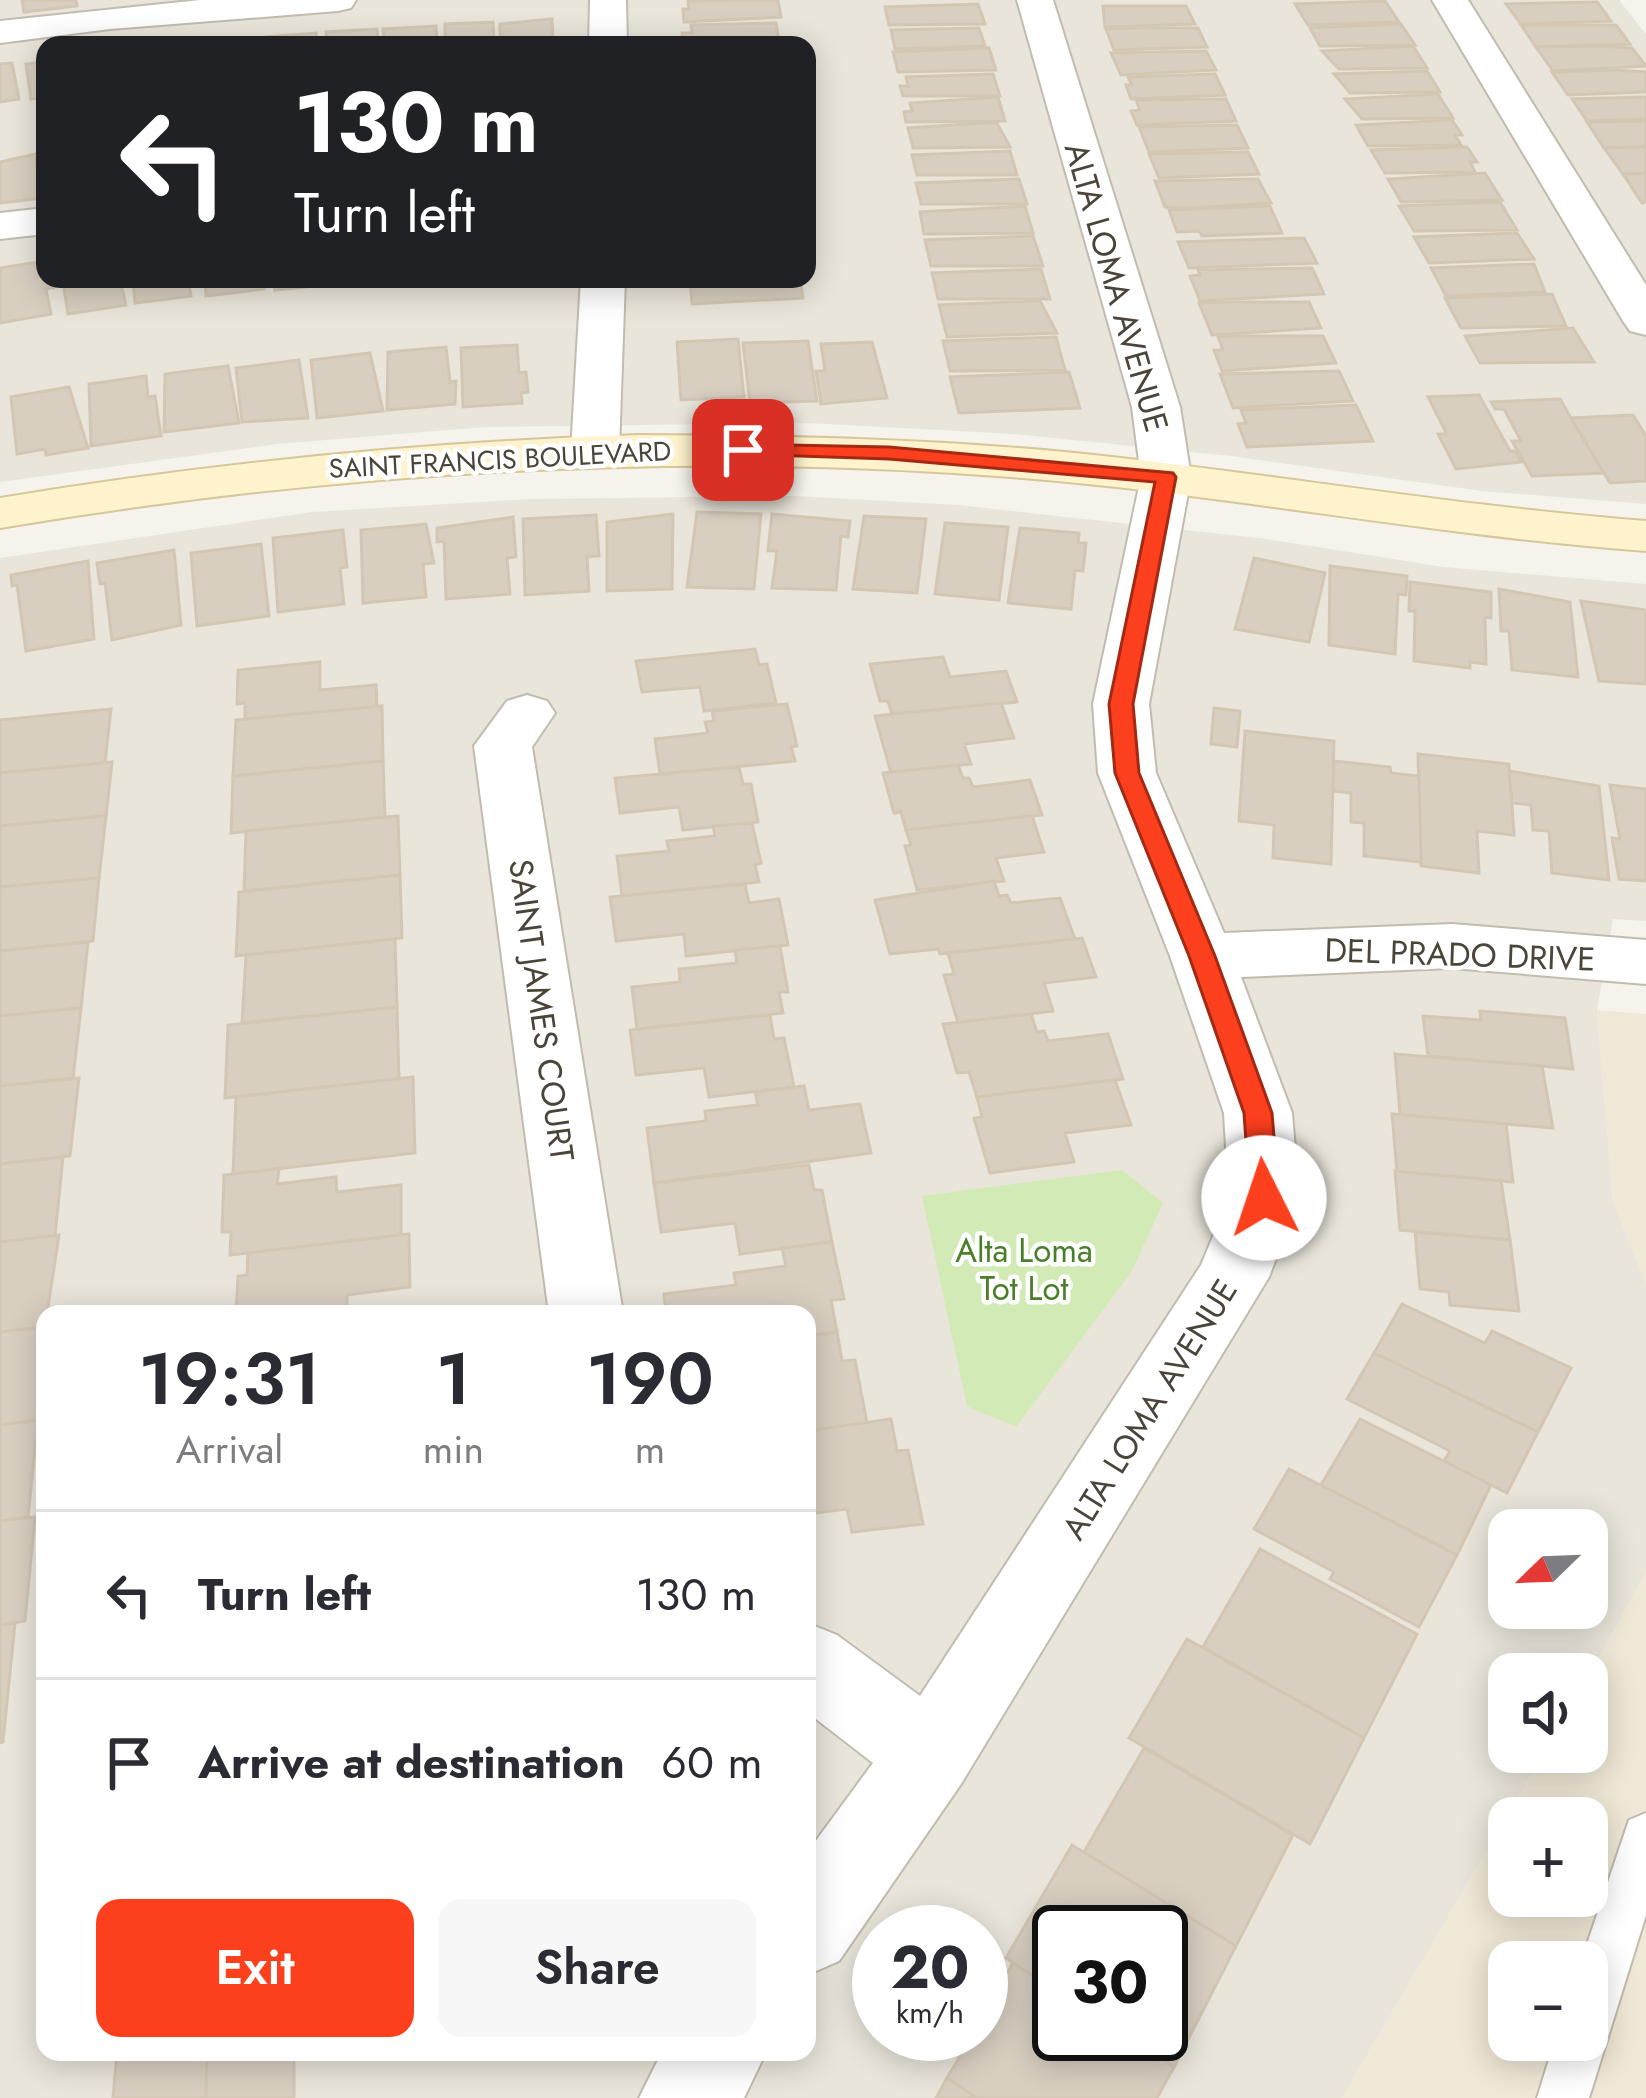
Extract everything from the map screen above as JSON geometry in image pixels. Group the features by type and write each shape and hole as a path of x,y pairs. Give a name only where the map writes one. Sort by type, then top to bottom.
{"street":[{"path":"0,32 338,0"},
{"path":"608,0 608,36"},
{"name":"ALTA LOMA AVENUE","path":"816,1917 932,1755 1233,1277 1264,1198 1258,1113 1202,956 1127,773 1121,704 1166,477 1156,406 1035,0"},
{"path":"1450,0 1626,254 1646,321"},
{"path":"0,226 36,221"},
{"path":"595,451 603,288"},
{"name":"SAINT FRANCIS BOULEVARD","path":"0,513 335,466 595,451 889,453 1166,477 1450,517 1646,536"},
{"name":"SAINT JAMES COURT","path":"527,713 503,746 585,1305"},
{"name":"DEL PRADO DRIVE","path":"1202,956 1434,946 1646,962"},
{"path":"816,1669 932,1755"},
{"path":"687,2098 713,2061"}],"lane":[{"path":"1608,1956 1646,1837"},
{"path":"1563,2098 1574,2061"}],"shaded area":[{"path":"0,0 1619,0 1646,34 1646,504 1482,491 1231,456 1014,434 807,423 485,427 277,444 0,482"},
{"path":"795,496 958,505 1267,539 1444,567 1646,584 1646,921 1613,919 1597,1010 1613,1200 1646,1284 1646,1573 1601,1653 1488,1653 1488,1773 1533,1773 1519,1797 1488,1797 1488,1849 1342,2098 0,2098 0,558 312,512 531,499"},
{"path":"1597,1010 1646,1014 1646,1284 1613,1200"},
{"path":"1646,1573 1646,2098 1342,2098 1488,1849 1488,1917 1608,1917 1608,1797 1519,1797 1533,1773 1608,1773 1608,1653 1601,1653"}],"green space":[{"name":"Alta Loma Tot Lot","path":"1122,1170 1163,1203 1132,1271 1016,1427 967,1406 922,1196"}],"building":[{"path":"22,0 76,0 77,6 24,12"},
{"path":"778,0 781,17 684,22 688,1"},
{"path":"1385,1 1399,22 1308,25 1295,4"},
{"path":"1597,2 1611,21 1521,24 1506,4"},
{"path":"978,4 985,24 889,25 885,7"},
{"path":"1103,6 1186,6 1195,24 1105,27"},
{"path":"552,19 553,36 500,36 500,24"},
{"path":"493,22 494,36 445,36 445,24"},
{"path":"776,23 778,36 682,36 692,33 691,25"},
{"path":"1401,24 1415,45 1320,46 1310,28"},
{"path":"1521,25 1616,25 1630,44 1536,47"},
{"path":"436,26 437,36 384,36 383,29"},
{"path":"979,28 985,46 895,49 891,30"},
{"path":"1198,28 1207,47 1114,50 1106,29"},
{"path":"377,29 377,36 326,36 326,32"},
{"path":"1413,46 1427,68 1339,69 1322,51"},
{"path":"1536,47 1632,48 1646,66 1553,71"},
{"path":"989,48 996,70 898,72 893,52"},
{"path":"1206,51 1216,70 1121,75 1111,53"},
{"path":"12,63 19,99 0,102 0,64"},
{"path":"36,63 36,98 31,99 26,64"},
{"path":"1427,71 1440,92 1350,93 1334,74"},
{"path":"1552,72 1646,72 1646,92 1568,95"},
{"path":"993,74 1000,96 903,96 900,86 908,86 906,77"},
{"path":"1215,74 1225,95 1131,99 1126,85 1132,85 1128,77"},
{"path":"1438,94 1453,118 1362,119 1345,99"},
{"path":"998,97 1005,121 906,122 904,112 912,111 910,103"},
{"path":"1646,97 1646,119 1587,121 1572,99"},
{"path":"1226,99 1236,121 1137,125 1131,111 1140,110 1136,100"},
{"path":"1452,120 1462,135 1455,135 1461,145 1368,146 1356,125"},
{"path":"1646,121 1646,145 1604,148 1587,122"},
{"path":"997,123 1010,147 913,148 908,128"},
{"path":"1237,125 1248,148 1149,152 1139,127"},
{"path":"1467,147 1477,162 1470,162 1475,172 1385,173 1371,150"},
{"path":"1646,147 1646,173 1623,174 1604,148"},
{"path":"1010,151 1017,175 917,175 912,155"},
{"path":"1248,152 1259,174 1159,178 1149,154"},
{"path":"35,154 36,199 0,203 0,162"},
{"path":"1485,173 1502,200 1401,202 1388,179"},
{"path":"1646,173 1646,202 1642,203 1623,174"},
{"path":"1019,179 1027,204 921,204 916,183"},
{"path":"1258,179 1271,203 1190,208 1165,207 1155,181"},
{"path":"1500,202 1517,230 1414,231 1399,206"},
{"path":"1025,206 1033,233 924,234 920,212"},
{"path":"1270,206 1282,233 1202,236 1199,231 1177,232 1169,210"},
{"path":"1517,233 1534,259 1429,263 1414,237"},
{"path":"1033,236 1043,266 931,266 925,240"},
{"path":"1304,238 1317,263 1189,268 1178,242"},
{"path":"36,262 36,288 53,288 46,289 51,314 0,323 0,268"},
{"path":"1534,264 1545,292 1446,296 1431,268"},
{"path":"1312,268 1324,294 1200,301 1190,276 1200,275 1198,270"},
{"path":"1041,269 1050,299 938,299 932,273"},
{"path":"64,288 122,288 126,305 68,314"},
{"path":"134,288 190,288 191,296 135,303"},
{"path":"206,288 264,289 206,296"},
{"path":"691,288 801,288 803,298 692,304"},
{"path":"1552,294 1566,326 1461,328 1445,298"},
{"path":"1040,301 1057,333 947,337 939,305"},
{"path":"1309,302 1321,328 1212,335 1199,303"},
{"path":"1573,328 1594,362 1480,363 1465,336"},
{"path":"1323,336 1336,363 1222,371 1214,350 1223,350 1218,337"},
{"path":"1056,337 1065,370 950,371 943,341"},
{"path":"738,339 744,397 681,400 677,342"},
{"path":"808,341 817,401 750,403 743,343"},
{"path":"872,342 887,398 821,404 816,371 825,371 821,344"},
{"path":"517,345 519,373 526,372 528,392 521,393 522,403 463,407 461,348"},
{"path":"446,347 450,382 456,381 455,404 387,410 388,352"},
{"path":"370,353 383,411 317,418 311,360"},
{"path":"299,360 308,418 242,422 236,368"},
{"path":"228,366 239,423 164,432 165,374"},
{"path":"1339,371 1353,401 1233,408 1220,374"},
{"path":"1069,372 1080,408 959,413 950,377"},
{"path":"146,376 148,397 155,396 161,436 91,446 89,384"},
{"path":"69,387 88,448 17,454 11,397"},
{"path":"1479,395 1521,462 1456,469 1438,434 1447,434 1428,397"},
{"path":"1560,399 1604,473 1532,476 1512,441 1521,441 1504,409 1495,409 1491,402"},
{"path":"1356,405 1373,441 1247,447 1238,424 1246,423 1241,410"},
{"path":"1633,415 1646,436 1646,481 1610,483 1571,418"},
{"path":"697,512 761,514 754,589 687,587"},
{"path":"673,514 672,589 607,591 607,522"},
{"path":"772,514 850,521 848,537 841,536 836,590 772,588 777,551 768,551"},
{"path":"596,515 599,556 587,557 589,591 525,595 523,519"},
{"path":"864,516 926,519 917,593 853,589"},
{"path":"513,517 516,557 507,558 510,594 446,599 444,541 437,542 437,528"},
{"path":"945,523 1008,527 999,600 935,594"},
{"path":"426,524 434,563 423,564 426,597 363,603 361,530"},
{"path":"1020,528 1079,533 1078,543 1086,543 1083,571 1075,570 1071,609 1008,603"},
{"path":"343,530 344,604 278,612 273,538"},
{"path":"261,544 269,616 197,626 191,553"},
{"path":"174,550 181,625 112,640 105,583 100,584 97,563"},
{"path":"1254,558 1325,573 1309,642 1235,629"},
{"path":"88,561 94,639 26,651 17,585 12,586 11,575"},
{"path":"1330,566 1407,576 1406,595 1398,594 1395,654 1329,645"},
{"path":"1410,582 1491,592 1491,618 1485,617 1486,664 1470,662 1470,668 1414,661"},
{"path":"1499,589 1570,602 1578,677 1512,670 1509,631 1501,631"},
{"path":"1581,601 1646,610 1646,684 1599,681"},
{"path":"755,649 759,665 767,664 776,703 704,711 700,687 642,692 636,661"},
{"path":"943,657 950,677 1006,671 1017,702 892,714 888,701 880,701 870,664"},
{"path":"320,662 320,690 376,685 377,707 245,719 245,703 237,704 238,670"},
{"path":"1001,703 1014,738 964,744 971,764 891,773 875,716"},
{"path":"787,704 797,746 791,747 795,761 660,774 655,739 708,733 705,722 714,721 712,711"},
{"path":"382,706 383,761 233,776 236,720"},
{"path":"1214,708 1240,711 1237,747 1211,744"},
{"path":"111,709 105,763 0,773 0,720"},
{"path":"1245,731 1334,741 1331,864 1273,858 1274,825 1239,821"},
{"path":"1418,754 1509,764 1514,835 1477,831 1479,873 1421,866"},
{"path":"383,761 385,817 231,833 233,776"},
{"path":"1334,761 1390,767 1391,773 1419,776 1421,862 1364,856 1364,823 1351,822 1351,793 1333,791"},
{"path":"112,762 106,816 0,826 0,773"},
{"path":"958,765 973,787 1030,780 1042,815 906,830 901,812 894,813 883,773"},
{"path":"739,767 743,784 751,784 758,822 683,830 679,807 620,813 615,778"},
{"path":"1509,771 1599,786 1609,880 1552,873 1549,831 1533,830 1531,805 1512,803"},
{"path":"1610,785 1646,789 1646,881 1619,879 1612,838 1620,839"},
{"path":"106,816 99,878 0,887 0,826"},
{"path":"398,816 400,875 244,891 246,831"},
{"path":"1032,816 1044,852 996,858 1004,881 917,890 905,846 911,845 906,830"},
{"path":"752,823 761,863 755,865 759,882 622,896 617,856 669,851 667,841 715,836 713,826"},
{"path":"400,875 402,938 236,956 239,892"},
{"path":"99,878 93,941 0,951 0,887"},
{"path":"994,881 999,896 1007,895 1011,903 1060,898 1075,939 940,954 938,949 890,954 875,900"},
{"path":"745,884 749,903 779,899 788,945 686,956 684,934 616,941 610,897"},
{"path":"1082,938 1096,977 1044,983 1053,1011 958,1023 944,975 954,974 948,953"},
{"path":"395,939 397,1007 242,1023 246,955"},
{"path":"88,942 81,1008 0,1016 0,951"},
{"path":"780,946 788,992 779,992 783,1013 637,1029 632,987 680,982 679,969 737,963 735,950"},
{"path":"397,1007 399,1079 225,1098 228,1025"},
{"path":"81,1008 73,1078 0,1086 0,1016"},
{"path":"1480,1011 1565,1018 1573,1069 1428,1056 1423,1016 1481,1020"},
{"path":"1031,1014 1037,1032 1044,1031 1048,1041 1108,1034 1123,1079 977,1097 969,1072 957,1073 943,1024"},
{"path":"770,1015 774,1039 784,1038 794,1087 709,1097 704,1068 636,1075 630,1030"},
{"path":"1395,1054 1542,1066 1553,1128 1400,1115"},
{"path":"413,1077 415,1153 233,1174 236,1097"},
{"path":"79,1078 70,1156 0,1164 0,1086"},
{"path":"1115,1080 1131,1125 1065,1133 1074,1162 990,1173 974,1118 982,1117 977,1097"},
{"path":"804,1086 809,1110 860,1104 871,1153 654,1183 647,1128 706,1121 705,1111 758,1105 755,1092"},
{"path":"1392,1114 1506,1124 1513,1182 1397,1172"},
{"path":"63,1157 55,1236 0,1242 0,1164"},
{"path":"809,1165 814,1190 822,1190 832,1242 740,1254 735,1223 661,1232 654,1183"},
{"path":"279,1169 277,1184 336,1177 337,1192 401,1185 401,1235 230,1255 231,1232 222,1232 224,1175"},
{"path":"1395,1171 1501,1181 1510,1240 1400,1230"},
{"path":"1415,1232 1510,1240 1519,1311 1450,1305 1449,1292 1420,1289"},
{"path":"409,1234 410,1287 347,1295 347,1305 236,1305 238,1276 247,1275 248,1253"},
{"path":"59,1235 48,1305 36,1305 36,1328 0,1332 0,1242"},
{"path":"832,1242 844,1299 831,1300 837,1332 816,1335 816,1305 665,1305 664,1294 736,1285 734,1273 786,1266 782,1248"},
{"path":"1402,1304 1485,1343 1492,1331 1571,1368 1538,1432 1374,1353"},
{"path":"36,1328 36,1420 0,1425 0,1332"},
{"path":"837,1332 842,1361 855,1360 867,1423 816,1430 816,1335"},
{"path":"1374,1353 1538,1432 1507,1493 1444,1461 1450,1451 1347,1399"},
{"path":"891,1419 897,1451 908,1450 923,1524 852,1532 847,1509 816,1513 816,1430"},
{"path":"1360,1419 1491,1485 1457,1555 1321,1485"},
{"path":"36,1420 28,1517 0,1521 0,1425"},
{"path":"1289,1469 1457,1555 1419,1627 1330,1579 1334,1572 1254,1529"},
{"path":"35,1517 25,1621 0,1625 0,1521"},
{"path":"1260,1549 1417,1634 1364,1738 1203,1647"},
{"path":"15,1623 3,1742 0,1743 0,1625"},
{"path":"1187,1639 1364,1738 1310,1844 1129,1738"},
{"path":"1144,1748 1293,1835 1236,1946 1188,1916 1188,1905 1170,1905 1084,1852"},
{"path":"1072,1845 1169,1905 1037,1905"},
{"path":"1032,1913 1032,1975 1008,1959"},
{"path":"1188,1916 1236,1946 1188,2040"},
{"path":"1013,1963 1032,1975 1032,2061 1165,2061 1174,2067 1157,2098 977,2098 947,2078 957,2061 1008,2061 1008,1972"},
{"path":"116,2061 207,2061 206,2098 113,2098"},
{"path":"207,2061 294,2061 294,2098 206,2098"},
{"path":"947,2078 977,2098 936,2098"}],"route":[{"path":"743,450 889,453 1166,477 1121,704 1127,773 1202,956 1258,1113 1264,1198"}]}
